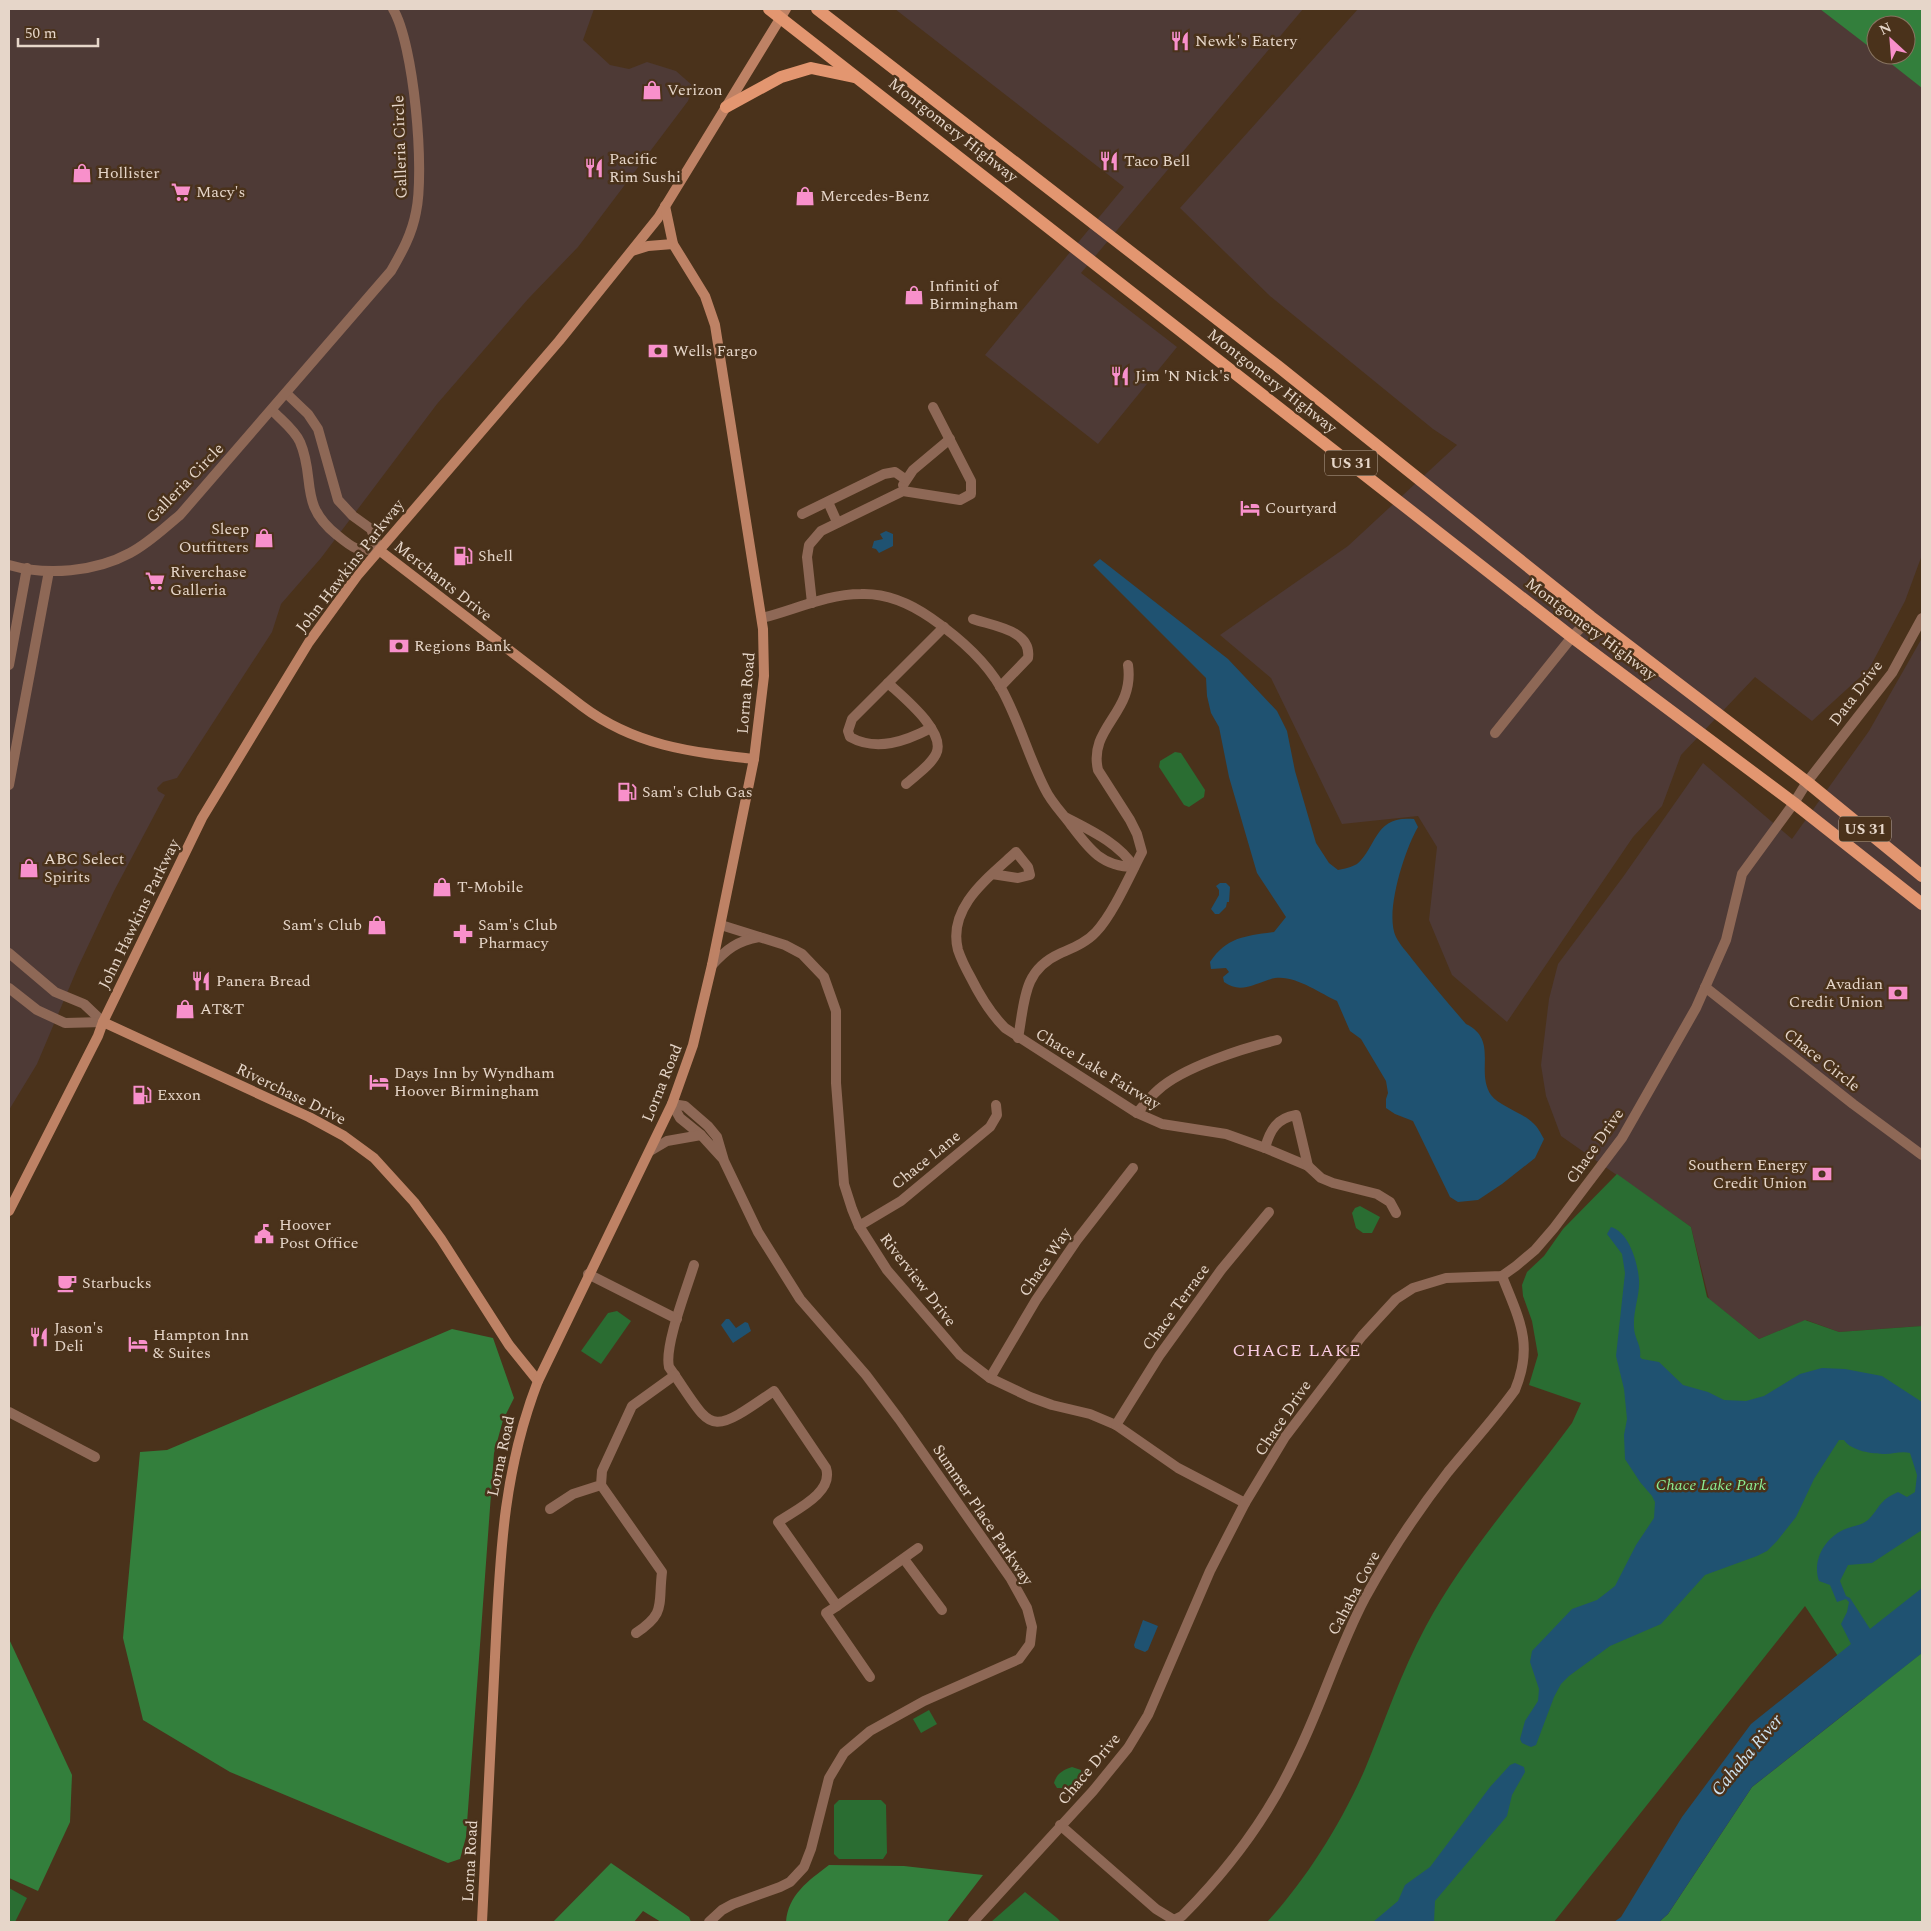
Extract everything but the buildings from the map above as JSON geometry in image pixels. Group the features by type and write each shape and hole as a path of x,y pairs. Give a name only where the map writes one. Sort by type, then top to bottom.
{"main road":[{"name":"Montgomery Highway","path":"768,9 784,14 861,79 1572,636 1794,804 1922,904"},
{"name":"Montgomery Highway","path":"818,9 1279,367 1591,617 1807,782 1922,876"},
{"path":"726,108 781,77 811,68 861,79"}],"street":[{"name":"Galleria Circle","path":"9,565 49,571 96,566 130,553 153,538 180,515 391,271 409,239 417,211 418,153 409,56 406,41 393,9"},
{"name":"John Hawkins Parkway","path":"9,1211 98,1036 103,1022 202,818 308,642 378,550 559,341 632,252 665,206 784,14"},
{"name":"Lorna Road","path":"482,1922 501,1550 510,1470 524,1417 538,1381 588,1274 672,1104 693,1045 721,925 754,759 764,676 762,618 715,325 702,290 673,244 665,206"},
{"path":"632,252 648,246 673,244"},
{"path":"272,410 299,440 315,510 323,524 354,550 378,550 371,529 353,516 338,500 318,429 308,414 286,394"},
{"path":"812,603 807,557 809,545 821,531 903,491 960,500 971,494 971,481 933,407"},
{"path":"903,491 905,479 950,438"},
{"path":"802,514 884,474 895,472 905,479"},
{"path":"828,502 837,522"},
{"name":"Merchants Drive","path":"378,550 554,685 610,724 656,744 684,751 754,759"},
{"path":"9,665 27,568"},
{"path":"9,785 49,571"},
{"path":"762,618 812,603 861,594 883,596 917,609 944,627 955,635 1000,687 1046,791 1085,844 1099,858 1118,867 1134,868"},
{"path":"1495,733 1572,636 1591,617"},
{"name":"Data Drive","path":"1794,804 1807,782 1892,673 1922,618"},
{"path":"973,619 1010,631 1023,638 1028,645 1028,658 1000,687"},
{"path":"930,728 896,744 858,742 850,737 848,731 852,719 944,627"},
{"path":"1018,1038 1028,980 1038,967 1048,959 1082,944 1096,932 1142,852 1137,834 1098,770 1095,760 1096,748 1100,738 1124,700 1130,678 1128,665"},
{"path":"888,683 920,713 937,736 939,743 936,754 923,770 906,784"},
{"name":"Chace Drive","path":"973,1922 1093,1791 1128,1748 1148,1715 1210,1571 1245,1503 1285,1438 1312,1399 1381,1313 1396,1298 1427,1282 1446,1278 1502,1276 1535,1250 1622,1138 1696,1008 1726,940 1742,874 1794,804"},
{"path":"1065,817 1092,831 1113,846 1127,857 1134,868"},
{"name":"Chace Lake Fairway","path":"992,874 967,900 958,923 958,948 974,984 993,1016 1018,1038 1137,1113 1162,1124 1226,1134 1265,1148 1308,1166 1321,1178 1333,1183 1377,1194 1390,1202 1396,1213"},
{"name":"Riverview Drive","path":"721,925 762,936 802,954 824,977 832,996 837,1022 836,1083 844,1184 859,1226 887,1270 960,1355 990,1378 1030,1397 1052,1405 1090,1414 1116,1425 1178,1468 1245,1503"},
{"path":"712,965 726,949 741,940 762,936"},
{"path":"9,953 55,992 84,1004 103,1022"},
{"name":"Chace Circle","path":"1705,987 1884,1128 1922,1155"},
{"path":"9,988 37,1010 65,1023 103,1022"},
{"name":"Riverchase Drive","path":"103,1022 309,1117 344,1136 374,1158 414,1202 441,1239 509,1345 538,1381"},
{"path":"1137,1113 1159,1089 1178,1077 1215,1060 1276,1040"},
{"name":"Summer Place Parkway","path":"672,1104 680,1118 701,1135 724,1161"},
{"name":"Summer Place Parkway","path":"672,1104 685,1106 708,1126 717,1137 724,1161 758,1232 800,1299 866,1375 900,1419 1011,1578 1027,1608 1032,1636 1030,1644 1019,1659 924,1701 870,1731 844,1753 829,1778 811,1849 804,1866 790,1882 732,1904 709,1922"},
{"name":"Chace Lane","path":"859,1226 901,1201 990,1127 997,1115 996,1105"},
{"path":"1265,1148 1269,1133 1276,1124 1286,1116 1296,1115 1308,1166"},
{"path":"650,1150 666,1141 701,1135"},
{"name":"Chace Way","path":"990,1378 1036,1300 1072,1248 1133,1168"},
{"name":"Chace Terrace","path":"1116,1425 1165,1348 1221,1270 1269,1212"},
{"path":"694,1265 667,1359 675,1376 700,1412 710,1422 718,1424 738,1416 774,1391 829,1475 824,1488 778,1522 838,1606"},
{"path":"588,1274 677,1319"},
{"name":"Cahaba Cove","path":"1060,1825 1156,1909 1174,1921 1182,1916 1221,1876 1260,1822 1295,1760 1347,1636 1386,1563 1427,1499 1515,1390 1522,1371 1525,1348 1520,1321 1502,1276"},
{"path":"636,1633 656,1618 662,1572 601,1485 602,1471 632,1406 675,1376"},
{"path":"9,1412 95,1457"},
{"path":"550,1509 573,1494 601,1485"},
{"path":"870,1677 826,1613 918,1548"},
{"path":"904,1559 942,1610"}],"shaded area":[{"name":"Riverchase Galleria","path":"9,9 594,9 583,40 610,65 629,69 647,62 676,71 693,86 688,101 578,247 528,299 437,404 321,558 281,604 272,632 177,778 163,782 157,788 158,791 165,795 114,891 78,967 37,1064 9,1110"},
{"path":"895,9 1303,9 1081,273 1177,347 1098,444 985,355 1124,187"},
{"path":"1358,9 1922,9 1922,555 1905,601 1869,669 1812,721 1755,677 1681,755 1662,806 1633,837 1507,1022 1452,975 1429,920 1437,847 1418,816 1342,824 1271,678 1220,635 1348,546 1457,445 1433,429 1270,296 1180,208"},
{"path":"1922,638 1922,1326 1839,1332 1806,1320 1759,1339 1709,1299 1691,1227 1561,1136 1546,1096 1541,1065 1549,999 1558,964 1623,877 1703,763 1792,839 1869,731"}],"green space":[{"path":"1820,9 1922,9 1922,88 1893,65 1916,65 1916,15 1866,15 1866,44"},
{"path":"1175,752 1181,753 1205,790 1204,797 1189,807 1184,805 1159,767 1160,761"},
{"name":"Chace Lake Park","path":"1617,1174 1691,1227 1707,1297 1759,1339 1805,1320 1839,1332 1922,1326 1922,1674 1874,1711 1805,1606 1554,1922 1267,1922 1296,1888 1334,1830 1365,1769 1409,1661 1442,1599 1495,1522 1572,1423 1581,1403 1529,1385 1538,1355 1532,1321 1523,1296 1522,1285 1527,1272 1544,1256 1563,1229"},
{"path":"1360,1206 1380,1217 1372,1233 1363,1233 1356,1228 1352,1213 1355,1208"},
{"path":"617,1311 631,1321 601,1364 581,1351 608,1313"},
{"path":"452,1329 493,1338 514,1398 503,1420 494,1453 466,1837 460,1859 448,1863 230,1772 143,1720 123,1638 140,1452 167,1450"},
{"path":"9,1639 72,1775 70,1822 38,1891 9,1878"},
{"path":"1922,1653 1922,1922 1659,1922 1668,1914 1752,1787"},
{"path":"929,1710 937,1724 921,1733 913,1719"},
{"path":"1072,1767 1081,1770 1082,1780 1072,1788 1057,1788 1054,1783 1059,1774"},
{"path":"839,1800 881,1800 886,1805 887,1853 883,1859 839,1859 834,1854 834,1805"},
{"path":"611,1863 689,1917 691,1922 661,1922 643,1911 634,1922 553,1922"},
{"path":"829,1865 904,1866 983,1875 947,1922 786,1922 791,1904 800,1889"},
{"path":"9,1888 27,1898 15,1922 9,1922"},
{"path":"1025,1892 1057,1918 1061,1922 991,1922"}],"water":[{"path":"886,531 893,534 893,546 879,553 876,549 872,548 874,541 883,539 880,534"},
{"path":"1100,559 1228,659 1277,711 1287,731 1295,771 1316,843 1329,863 1338,870 1357,864 1364,857 1384,827 1391,822 1401,819 1414,819 1418,827 1407,850 1394,897 1393,926 1396,937 1445,1000 1466,1024 1482,1038 1485,1056 1485,1076 1491,1095 1500,1103 1529,1119 1544,1139 1535,1158 1478,1200 1458,1202 1450,1197 1413,1121 1395,1114 1386,1108 1388,1093 1386,1081 1361,1039 1350,1031 1337,1001 1291,979 1275,978 1243,988 1230,986 1224,982 1223,977 1229,972 1226,968 1211,969 1210,962 1223,947 1238,939 1274,932 1286,917 1257,873 1229,777 1219,727 1211,713 1207,696 1206,678 1093,565"},
{"path":"1220,883 1226,883 1230,887 1229,902 1227,902 1226,907 1219,914 1215,914 1211,909 1219,895 1219,890 1216,886"},
{"name":"Cahaba River","path":"1611,1227 1628,1241 1637,1265 1639,1286 1634,1327 1640,1349 1640,1357 1659,1362 1683,1385 1708,1392 1724,1400 1746,1401 1764,1396 1800,1374 1822,1368 1845,1369 1882,1376 1922,1402 1922,1530 1872,1563 1848,1565 1840,1581 1846,1596 1850,1598 1870,1629 1922,1588 1922,1653 1752,1787 1668,1914 1659,1922 1614,1922 1621,1917 1682,1817 1751,1724 1851,1644 1841,1624 1847,1612 1849,1602 1846,1599 1837,1602 1830,1585 1819,1581 1817,1566 1821,1551 1836,1534 1868,1520 1883,1501 1892,1495 1898,1492 1907,1497 1915,1492 1917,1475 1910,1453 1885,1454 1869,1452 1852,1447 1844,1440 1839,1440 1814,1479 1796,1517 1767,1551 1705,1575 1661,1624 1610,1646 1569,1676 1561,1684 1554,1697 1536,1745 1531,1747 1522,1743 1520,1739 1525,1721 1538,1701 1539,1689 1530,1662 1532,1651 1572,1609 1597,1600 1615,1586 1636,1545 1654,1518 1655,1502 1625,1459 1624,1435 1627,1419 1624,1389 1616,1356 1625,1273 1622,1254 1607,1234"},
{"path":"726,1319 729,1319 736,1328 745,1322 748,1323 751,1331 733,1343 721,1325"},
{"path":"1143,1620 1158,1626 1148,1650 1145,1652 1135,1648 1134,1645"},
{"path":"1515,1763 1524,1767 1525,1772 1512,1795 1507,1816 1435,1901 1434,1922 1373,1922 1398,1901 1405,1885 1430,1867 1490,1787 1510,1765"}],"place":[{"name":"Newk's Eatery","path":"1180,41"},
{"name":"Verizon","path":"652,90"},
{"name":"Taco Bell","path":"1109,161"},
{"name":"Pacific Rim Sushi","path":"594,168"},
{"name":"Hollister","path":"82,173"},
{"name":"Macy's","path":"181,192"},
{"name":"Mercedes-Benz","path":"805,196"},
{"name":"Infiniti of Birmingham","path":"914,295"},
{"name":"Wells Fargo","path":"658,351"},
{"name":"Jim 'N Nick's","path":"1120,376"},
{"name":"Courtyard","path":"1250,508"},
{"name":"Sleep Outfitters","path":"264,538"},
{"name":"Shell","path":"463,556"},
{"name":"Riverchase Galleria","path":"155,581"},
{"name":"Regions Bank","path":"399,646"},
{"name":"Sam's Club Gas","path":"627,792"},
{"name":"ABC Select Spirits","path":"29,868"},
{"name":"T-Mobile","path":"442,887"},
{"name":"Sam's Club","path":"377,925"},
{"name":"Sam's Club Pharmacy","path":"463,934"},
{"name":"Panera Bread","path":"201,981"},
{"name":"Avadian Credit Union","path":"1898,993"},
{"name":"AT&T","path":"185,1009"},
{"name":"Days Inn by Wyndham Hoover Birmingham","path":"379,1082"},
{"name":"Exxon","path":"142,1095"},
{"name":"Southern Energy Credit Union","path":"1822,1174"},
{"name":"Hoover Post Office","path":"264,1234"},
{"name":"Starbucks","path":"67,1283"},
{"name":"Jason's Deli","path":"39,1337"},
{"name":"Hampton Inn & Suites","path":"138,1344"}],"district":[{"name":"CHACE LAKE","path":"1297,1350"}]}
